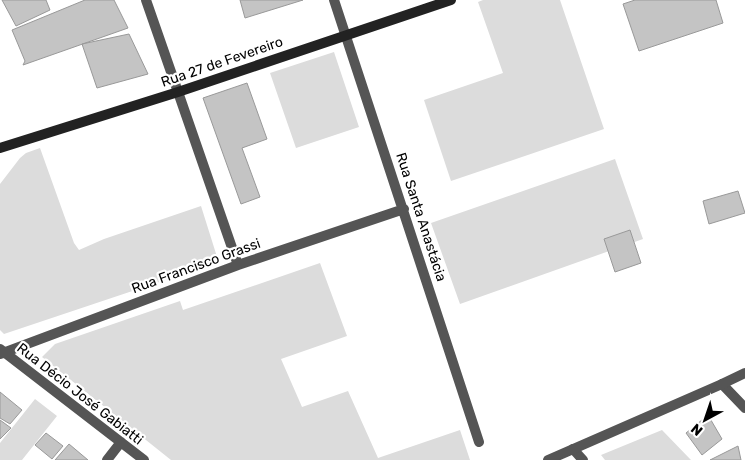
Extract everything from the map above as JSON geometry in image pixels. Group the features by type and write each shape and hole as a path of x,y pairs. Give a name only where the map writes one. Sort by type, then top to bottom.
{"main road":[{"name":"Rua 27 de Fevereiro","path":"0,148 178,92 451,0"}],"street":[{"path":"146,0 238,265"},
{"name":"Rua Santa Anastácia","path":"334,0 479,442"},
{"name":"Rua Francisco Grassi","path":"2,352 238,265 404,209"},
{"name":"Rua Décio José Gabiatti","path":"2,352 144,460"},
{"path":"548,460 745,373"},
{"path":"722,384 745,408"},
{"path":"108,460 121,442"},
{"path":"573,450 583,460"}],"shaded area":[{"path":"483,0 560,0 604,129 451,181 424,100 503,73 478,2"},
{"path":"334,52 359,127 296,148 270,73"},
{"path":"40,148 74,243 79,250 104,239 201,206 218,260 216,263 4,334 0,330 0,184 20,158 26,153"},
{"path":"615,159 643,239 460,304 431,223"},
{"path":"320,263 347,336 281,359 302,407 348,391 378,458 460,430 470,460 171,460 42,357 55,344 180,301 183,310"},
{"path":"35,399 57,416 22,460 0,460 0,443"},
{"path":"662,430 691,460 605,460 601,455"}],"building":[{"path":"2,0 46,0 50,10 16,26"},
{"path":"85,0 114,0 128,28 23,65 25,61 12,30"},
{"path":"240,0 303,0 245,18"},
{"path":"635,0 716,0 723,23 639,51 623,4"},
{"path":"129,34 148,74 97,88 82,44"},
{"path":"247,83 267,139 242,148 260,197 241,204 203,98"},
{"path":"738,191 745,213 709,224 703,201"},
{"path":"630,230 641,263 615,272 604,239"},
{"path":"0,392 22,410 10,424 0,418"},
{"path":"708,415 722,439 702,455 686,433"},
{"path":"0,420 11,428 0,439"},
{"path":"46,433 63,446 52,459 35,445"},
{"path":"69,444 88,460 55,460"},
{"path":"738,446 741,460 710,460"}]}
